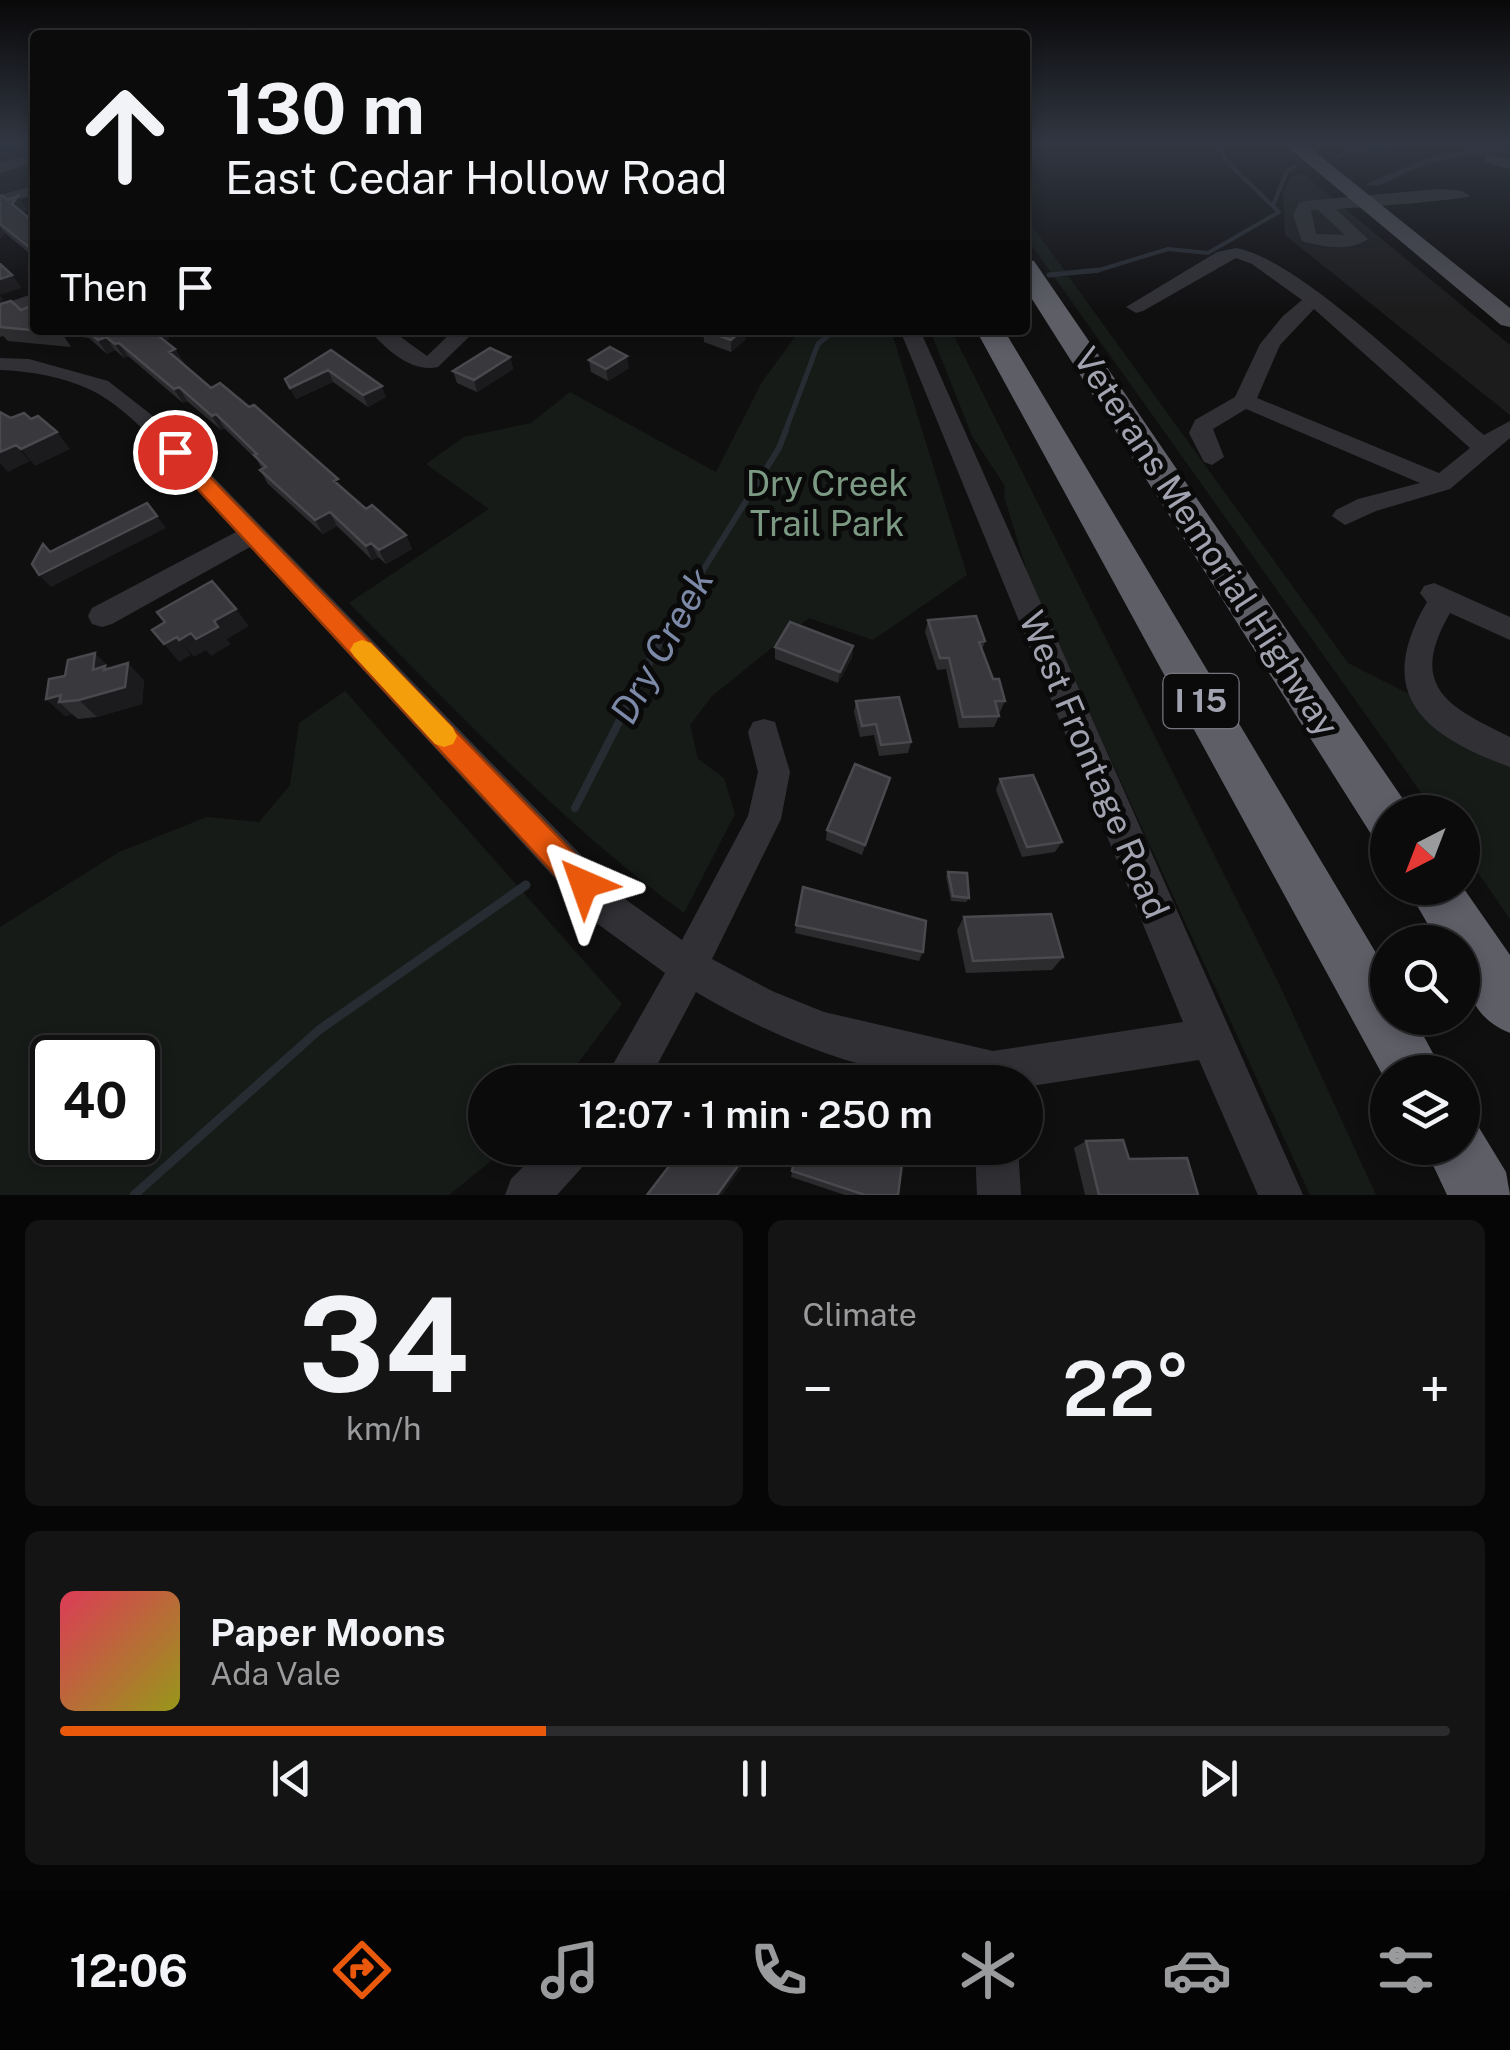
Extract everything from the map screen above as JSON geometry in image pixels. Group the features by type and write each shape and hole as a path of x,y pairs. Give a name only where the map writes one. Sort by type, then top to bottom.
{"highway":[{"name":"Veterans Memorial Highway","path":"1030,275 1373,795"},
{"name":"Veterans Memorial Highway","path":"993,335 1403,1055"},
{"path":"1444,905 1510,1005"},
{"path":"1466,1165 1483,1195"}],"main road":[{"path":"1360,199 1510,320"}],"street":[{"path":"1322,205 1385,199"},
{"path":"1136,306 1223,256 1239,253 1257,260 1315,300 1484,448"},
{"path":"1212,457 1200,433 1203,426 1245,400 1262,356 1296,312 1315,300"},
{"path":"0,312 30,301"},
{"path":"386,335 414,360 431,362 461,335"},
{"name":"West Frontage Road","path":"912,335 1280,1195"},
{"path":"0,364 29,365 100,386 150,425 608,910 688,969 773,1012 840,1036 948,1065"},
{"path":"1245,400 1440,483"},
{"path":"1345,516 1358,506 1404,497 1440,483 1510,428"},
{"path":"102,616 252,534"},
{"path":"1510,628 1439,595 1414,663 1417,688 1439,716 1510,753"},
{"path":"636,1065 764,820 774,772 764,732"},
{"path":"1043,1068 1210,1038"},
{"path":"528,1195 555,1165"},
{"path":"997,1165 999,1195"}],"shaded area":[{"path":"1283,199 1333,199 1510,345 1510,415 1285,235"}],"green space":[{"path":"1030,224 1066,272 1060,273 1062,277 1069,277 1348,663 1510,745 1510,919 1480,876 1480,795 1423,795 1030,243"},
{"name":"Dry Creek Trail Park","path":"796,335 893,335 967,575 873,640 809,618 712,696 690,725 698,759 724,778 735,814 684,913 552,804 349,603 489,509 426,464 464,437 531,423 570,392 716,472 762,382"},
{"path":"932,335 954,335 1280,986 1376,1195 1310,1195 1031,585 1004,496 1005,486 972,436"},
{"path":"345,691 622,1004 577,1065 468,1065 468,1165 486,1165 449,1195 0,1195 0,927 119,852 207,817 259,822 290,785 299,723"}],"building":[{"path":"0,199 16,199 12,204 30,219 30,248 0,224"},
{"path":"0,264 12,275 0,279"},
{"path":"11,301 21,310 30,306 30,330 0,327 0,304"},
{"path":"92,335 157,335 175,349 169,352 211,388 220,383 249,407 254,405 366,509 372,505 406,535 379,550 371,543 366,546 330,512 315,520 260,470 266,467 254,455 257,454 216,414 212,416 179,387 174,389 119,343 106,337 98,340"},
{"path":"610,347 627,356 606,369 589,360"},
{"path":"490,348 510,357 474,380 453,371"},
{"path":"331,350 382,386 363,395 328,370 290,388 285,379"},
{"path":"0,412 11,418 24,413 31,419 38,416 57,432 21,449 16,445 0,452"},
{"path":"147,503 157,516 39,575 32,564 43,544 50,552"},
{"path":"212,581 236,609 214,621 218,627 196,639 191,633 164,644 152,630 165,622 157,612"},
{"path":"976,616 985,641 979,642 993,679 999,679 1005,701 995,701 999,716 963,717 949,658 940,658 928,620"},
{"path":"790,622 853,646 840,672 775,647"},
{"path":"95,653 93,670 128,663 125,687 79,700 59,702 61,695 46,699 49,679 65,676 68,660"},
{"path":"899,697 911,742 881,745 876,724 862,726 856,701"},
{"path":"855,764 890,778 865,845 827,830"},
{"path":"1033,775 1062,842 1027,847 1000,779"},
{"path":"948,872 967,873 969,898 953,896"},
{"path":"803,887 926,921 923,952 796,925"},
{"path":"1051,914 1063,957 973,961 964,917"},
{"path":"1123,1140 1129,1159 1187,1158 1198,1195 1099,1195 1086,1141"},
{"path":"670,1165 739,1165 717,1195 647,1195"},
{"path":"793,1165 902,1165 898,1195 865,1195 792,1171"}],"waterway":[{"name":"Dry Creek","path":"1080,272 1096,271 1168,249 1208,253 1279,212 1265,199"},
{"path":"1274,203 1276,199"},
{"name":"Dry Creek","path":"1080,272 1099,270"},
{"name":"Dry Creek","path":"1049,275 1080,272"},
{"name":"Dry Creek","path":"785,432 818,344 829,335"},
{"name":"Dry Creek","path":"664,633 779,448 786,430"},
{"name":"Dry Creek","path":"575,808 666,630"},
{"name":"Dry Creek","path":"134,1195 319,1030 526,885"}],"slow traffic":[{"path":"362,650 444,736"}],"route":[{"path":"175,452 584,884"}]}
